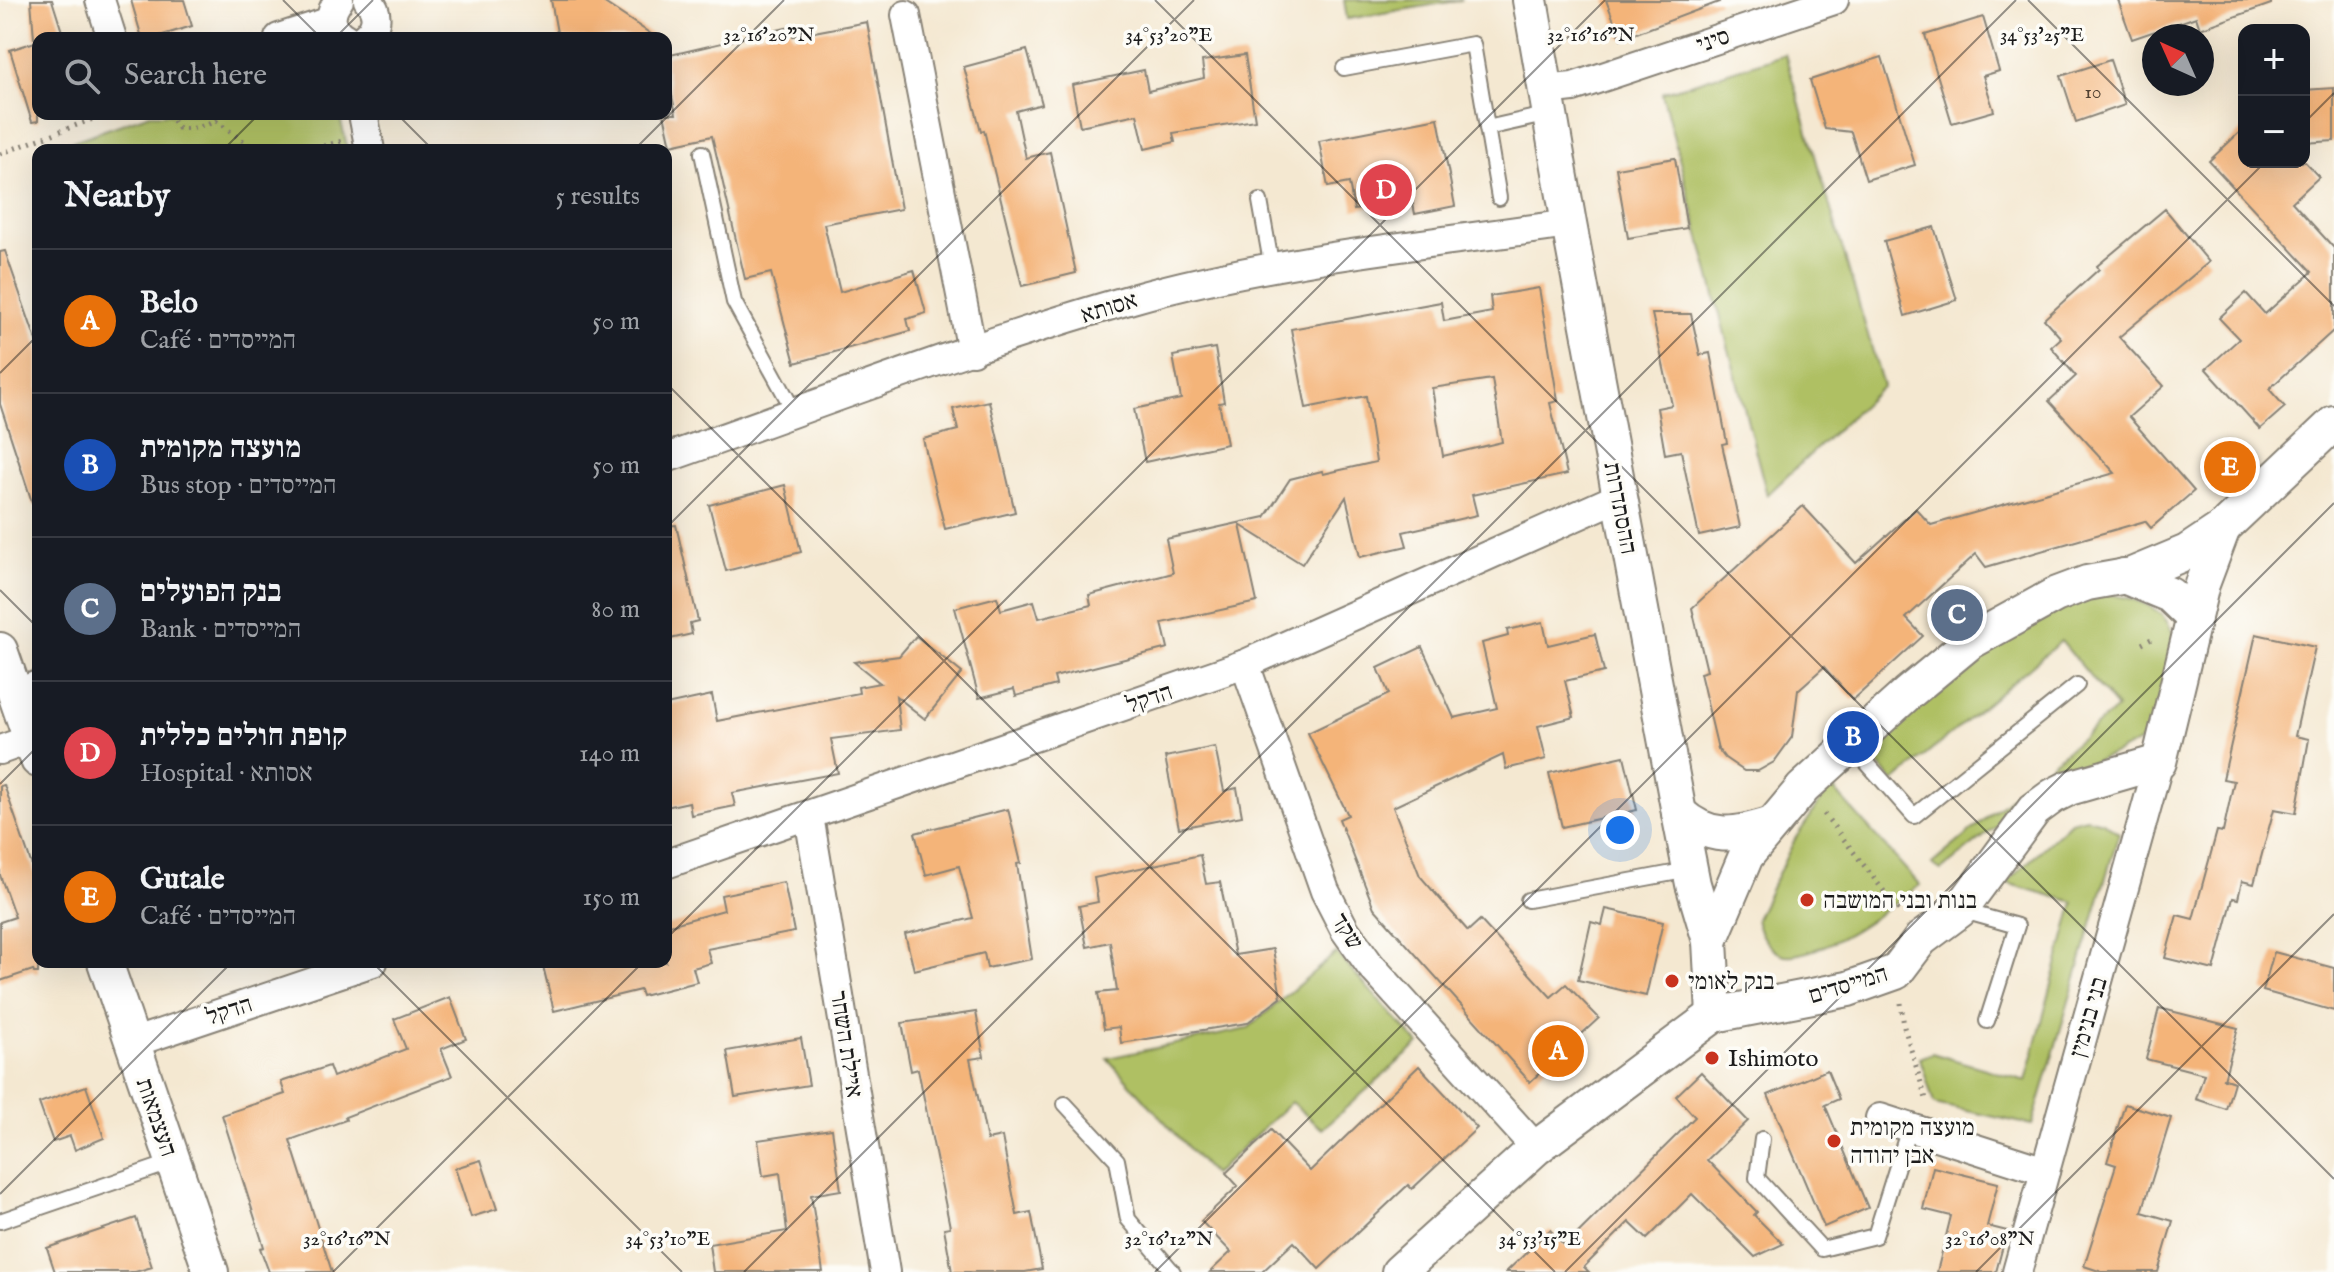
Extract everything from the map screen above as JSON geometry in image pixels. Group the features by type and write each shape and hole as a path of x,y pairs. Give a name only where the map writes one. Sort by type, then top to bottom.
{"street":[{"path":"100,0 110,32"},
{"path":"368,0 373,6 376,21 370,32"},
{"name":"ההסתדרות","path":"1530,0 1679,813 1690,870 1710,941 1714,1015"},
{"name":"סיני","path":"1548,102 1573,87 1834,0"},
{"path":"906,15 972,351"},
{"path":"299,32 338,20"},
{"path":"364,120 369,144"},
{"name":"אסותא","path":"672,456 972,351 1132,299 1272,268 1569,224"},
{"path":"1710,941 1746,856 1803,788 1907,694 1970,642 2055,595 2087,583 2124,576 2187,552 2223,528 2334,423"},
{"name":"הדקל","path":"672,862 1245,664 1619,497"},
{"path":"2159,762 2202,584 2223,528"},
{"path":"2124,576 2170,595 2194,618"},
{"path":"0,650 26,690 23,750"},
{"name":"שקד","path":"1245,664 1325,891 1345,930 1370,965 1536,1148"},
{"name":"המייסדים","path":"1399,1272 1536,1148 1714,1015 1848,989 1896,972 1921,939 1960,910 2034,810 2069,788 2159,762"},
{"name":"בני בנימין","path":"2017,1272 2159,762"},
{"path":"1679,813 1694,827 1712,833 1751,831 1772,824"},
{"name":"איילת השחר","path":"809,816 885,1272"},
{"name":"העצמאות","path":"107,968 211,1272"},
{"name":"הדקל","path":"132,1043 355,968"},
{"path":"1880,1118 2045,1171"}],"lane":[{"path":"1344,68 1473,44 1499,198"},
{"path":"1487,128 1548,102"},
{"path":"702,153 734,302 795,413"},
{"path":"1260,201 1272,268"},
{"path":"1851,745 1914,816 2077,685"},
{"path":"1528,900 1690,870"},
{"path":"1960,910 2017,926 1987,1021"},
{"path":"1065,1104 1117,1160 1128,1219 1173,1272"},
{"path":"1762,1139 1757,1178 1822,1249 1875,1236 1909,1128"},
{"path":"0,1221 173,1162"}],"path":[{"path":"0,154 90,120"},
{"path":"172,120 178,128 193,130 216,121 248,144"},
{"path":"1803,788 1921,939"},
{"path":"1896,972 1904,1027 1938,1137"}],"green space":[{"path":"1344,0 1462,0 1347,19"},
{"path":"1785,54 1883,386 1767,495 1662,93"},
{"path":"133,120 340,120 346,144 65,144"},
{"path":"2102,594 2145,604 2163,617 2173,636 2166,677 2147,734 2138,743 2061,776 1941,870 1932,864 2117,708 2061,641 1894,782 1867,751 1969,662 2067,600"},
{"path":"1831,786 1920,885 1843,937 1809,952 1793,955 1779,953 1768,944 1756,919 1795,839"},
{"path":"2086,818 2103,822 2119,833 2032,1125 1934,1104 1920,1058 1932,1053 2026,1081 2074,902 2006,883 2071,822"},
{"path":"1336,953 1419,1044 1322,1129 1291,1102 1213,1175 1107,1058 1247,1029"}],"building":[{"path":"31,0 52,0 62,32 34,32"},
{"path":"131,0 184,0 192,26 172,32 140,32"},
{"path":"551,0 600,0 648,32 557,32"},
{"path":"1606,0 1718,0 1719,2 1621,39"},
{"path":"2118,0 2271,0 2271,4 2214,24 2198,24 2196,17 2176,24 2142,24 2142,36 2132,39"},
{"path":"1983,17 1999,71 1983,76 1994,111 1952,123 1925,35"},
{"path":"867,22 901,209 824,224 840,292 914,270 926,313 907,319 910,331 795,363 771,273 745,279 712,136 672,145 665,120 672,120 672,114 676,114 672,96 672,55 790,27 793,36"},
{"path":"32,43 32,120 38,121 32,122 10,50"},
{"path":"1027,50 1042,104 1016,111 1026,158 1050,152 1076,273 1022,286 984,130 981,131 964,67"},
{"path":"1245,55 1255,120 1173,133 1175,142 1145,149 1137,114 1080,126 1072,85 1144,70 1148,91 1204,78 1202,61"},
{"path":"1882,57 1915,165 1866,180 1851,132 1825,129 1810,80"},
{"path":"2110,60 2125,105 2076,122 2061,76"},
{"path":"2334,88 2334,141 2310,143 2310,90"},
{"path":"1438,118 1455,206 1415,214 1412,199 1354,210 1349,183 1328,187 1319,141"},
{"path":"2238,134 2238,168 2310,167 2319,177 2292,202 2334,248 2334,330 2269,389 2285,407 2260,429 2206,369 2239,339 2219,318 2246,293 2265,314 2312,272 2209,161"},
{"path":"1675,158 1687,228 1628,238 1616,168"},
{"path":"2165,209 2209,262 2119,337 2164,386 2129,417 2194,491 2151,528 2145,521 1986,567 1976,554 1906,618 1923,636 1853,700 1824,667 1798,690 1792,737 1774,762 1758,771 1744,771 1725,758 1718,749 1700,673 1707,671 1692,608 1803,506 1856,563 1916,509 1931,525 2115,473 2049,401 2076,376 2051,347 2061,338 2044,319 2099,269 2097,266"},
{"path":"1934,227 1957,300 1905,316 1884,241"},
{"path":"5,251 32,329 32,502 0,404 0,252"},
{"path":"1539,288 1558,401 1550,403 1567,474 1472,495 1477,515 1403,532 1407,546 1360,557 1346,497 1302,564 1240,525 1257,602 1162,623 1168,648 1054,677 1056,685 1016,696 1014,689 979,698 955,608 997,597 1001,610 1034,601 1039,618 1091,605 1089,595 1173,573 1166,539 1265,517 1290,479 1376,462 1366,396 1306,408 1291,329 1441,302 1444,321 1492,312 1490,296","holes":["1492,379 1502,442 1443,456 1432,388"]},
{"path":"1652,314 1691,314 1700,355 1710,353 1727,443 1722,444 1740,527 1699,536 1681,451 1665,454 1657,408 1672,405"},
{"path":"1215,348 1224,402 1219,403 1227,444 1145,462 1134,409 1181,399 1173,356"},
{"path":"989,401 1015,512 945,529 923,439 958,430 953,409"},
{"path":"785,485 801,552 726,571 709,505"},
{"path":"672,525 676,525 698,621 690,623 692,634 672,639"},
{"path":"1543,622 1548,645 1595,634 1604,672 1565,681 1574,717 1538,726 1546,759 1506,769 1503,755 1393,807 1420,876 1468,931 1480,920 1551,997 1566,984 1599,1018 1530,1082 1374,908 1339,819 1348,815 1308,733 1389,694 1378,668 1422,647 1454,718 1497,708 1482,643 1508,636 1507,630"},
{"path":"2256,634 2315,647 2295,736 2309,739 2296,813 2274,809 2254,884 2242,881 2238,899 2233,898 2214,970 2165,958 2177,915 2193,919 2217,831 2223,832 2234,781 2223,779"},
{"path":"916,636 962,673 925,719 896,696 900,730 831,739 838,773 732,793 735,806 691,815 689,802 672,806 672,704 712,695 717,721 859,693 858,687 880,683 854,662 899,656"},
{"path":"1215,747 1224,791 1237,788 1242,816 1179,828 1165,757"},
{"path":"1624,756 1637,810 1562,827 1549,773"},
{"path":"4,785 32,866 32,968 38,968 38,973 33,970 0,981 0,922 15,917 0,875 0,786"},
{"path":"1008,809 1021,863 1017,864 1032,959 987,968 984,953 914,970 905,934 973,918 959,866 926,875 915,833"},
{"path":"1200,855 1206,884 1220,882 1235,955 1273,949 1281,998 1247,1023 1121,1043 1119,1027 1104,1029 1098,993 1117,991 1110,942 1087,947 1079,906 1098,902 1094,878"},
{"path":"784,882 794,932 707,949 711,963 693,968 697,982 642,996 640,990 554,1011 543,968 672,968 672,924 724,910 721,895"},
{"path":"1606,909 1663,922 1646,996 1578,980 1591,922 1602,925"},
{"path":"2274,952 2334,968 2334,1011 2263,991"},
{"path":"450,997 466,1039 441,1049 452,1076 290,1140 332,1272 269,1272 222,1115 285,1094 281,1082 329,1066 333,1077 406,1049 394,1019"},
{"path":"2159,1008 2238,1028 2224,1079 2234,1082 2226,1109 2196,1099 2204,1074 2146,1059"},
{"path":"976,1012 984,1057 970,1059 987,1140 1002,1137 1017,1215 1031,1212 1042,1269 1025,1272 952,1272 944,1228 950,1227 918,1069 911,1071 902,1023"},
{"path":"801,1038 809,1085 735,1097 727,1051"},
{"path":"1419,1066 1477,1128 1412,1189 1408,1185 1319,1269 1294,1242 1262,1272 1210,1272 1231,1252 1201,1221 1238,1186 1226,1173 1271,1130 1310,1171"},
{"path":"1827,1070 1839,1099 1825,1105 1868,1208 1824,1227 1768,1095"},
{"path":"1701,1072 1748,1121 1707,1160 1783,1244 1755,1257 1692,1194 1647,1239 1629,1222 1584,1267 1589,1272 1506,1272 1550,1230 1565,1246 1695,1117 1676,1096"},
{"path":"86,1086 104,1138 75,1150 70,1136 53,1142 39,1103"},
{"path":"2125,1104 2171,1118 2142,1212 2173,1221 2158,1272 2102,1272 2084,1266 2116,1165 2107,1162"},
{"path":"832,1129 841,1190 811,1195 823,1272 713,1272 709,1244 787,1231 780,1173 763,1176 758,1140"},
{"path":"481,1160 497,1209 471,1217 455,1168"},
{"path":"1933,1167 1998,1183 1987,1226 2007,1231 1996,1272 1937,1272 1951,1216 1923,1209"},
{"path":"136,1218 152,1267 135,1272 55,1272 47,1248"}],"place":[{"name":"קופת חולים כללית","path":"1386,190"},
{"name":"Gutale","path":"2230,467"},
{"name":"בנק הפועלים","path":"1957,615"},
{"name":"מועצה מקומית","path":"1853,737"},
{"name":"בנות ובני המושבה","path":"1807,900"},
{"name":"בנק לאומי","path":"1672,981"},
{"name":"Belo","path":"1558,1051"},
{"name":"Ishimoto","path":"1712,1058"},
{"name":"מועצה מקומית אבן יהודה","path":"1834,1141"}]}
